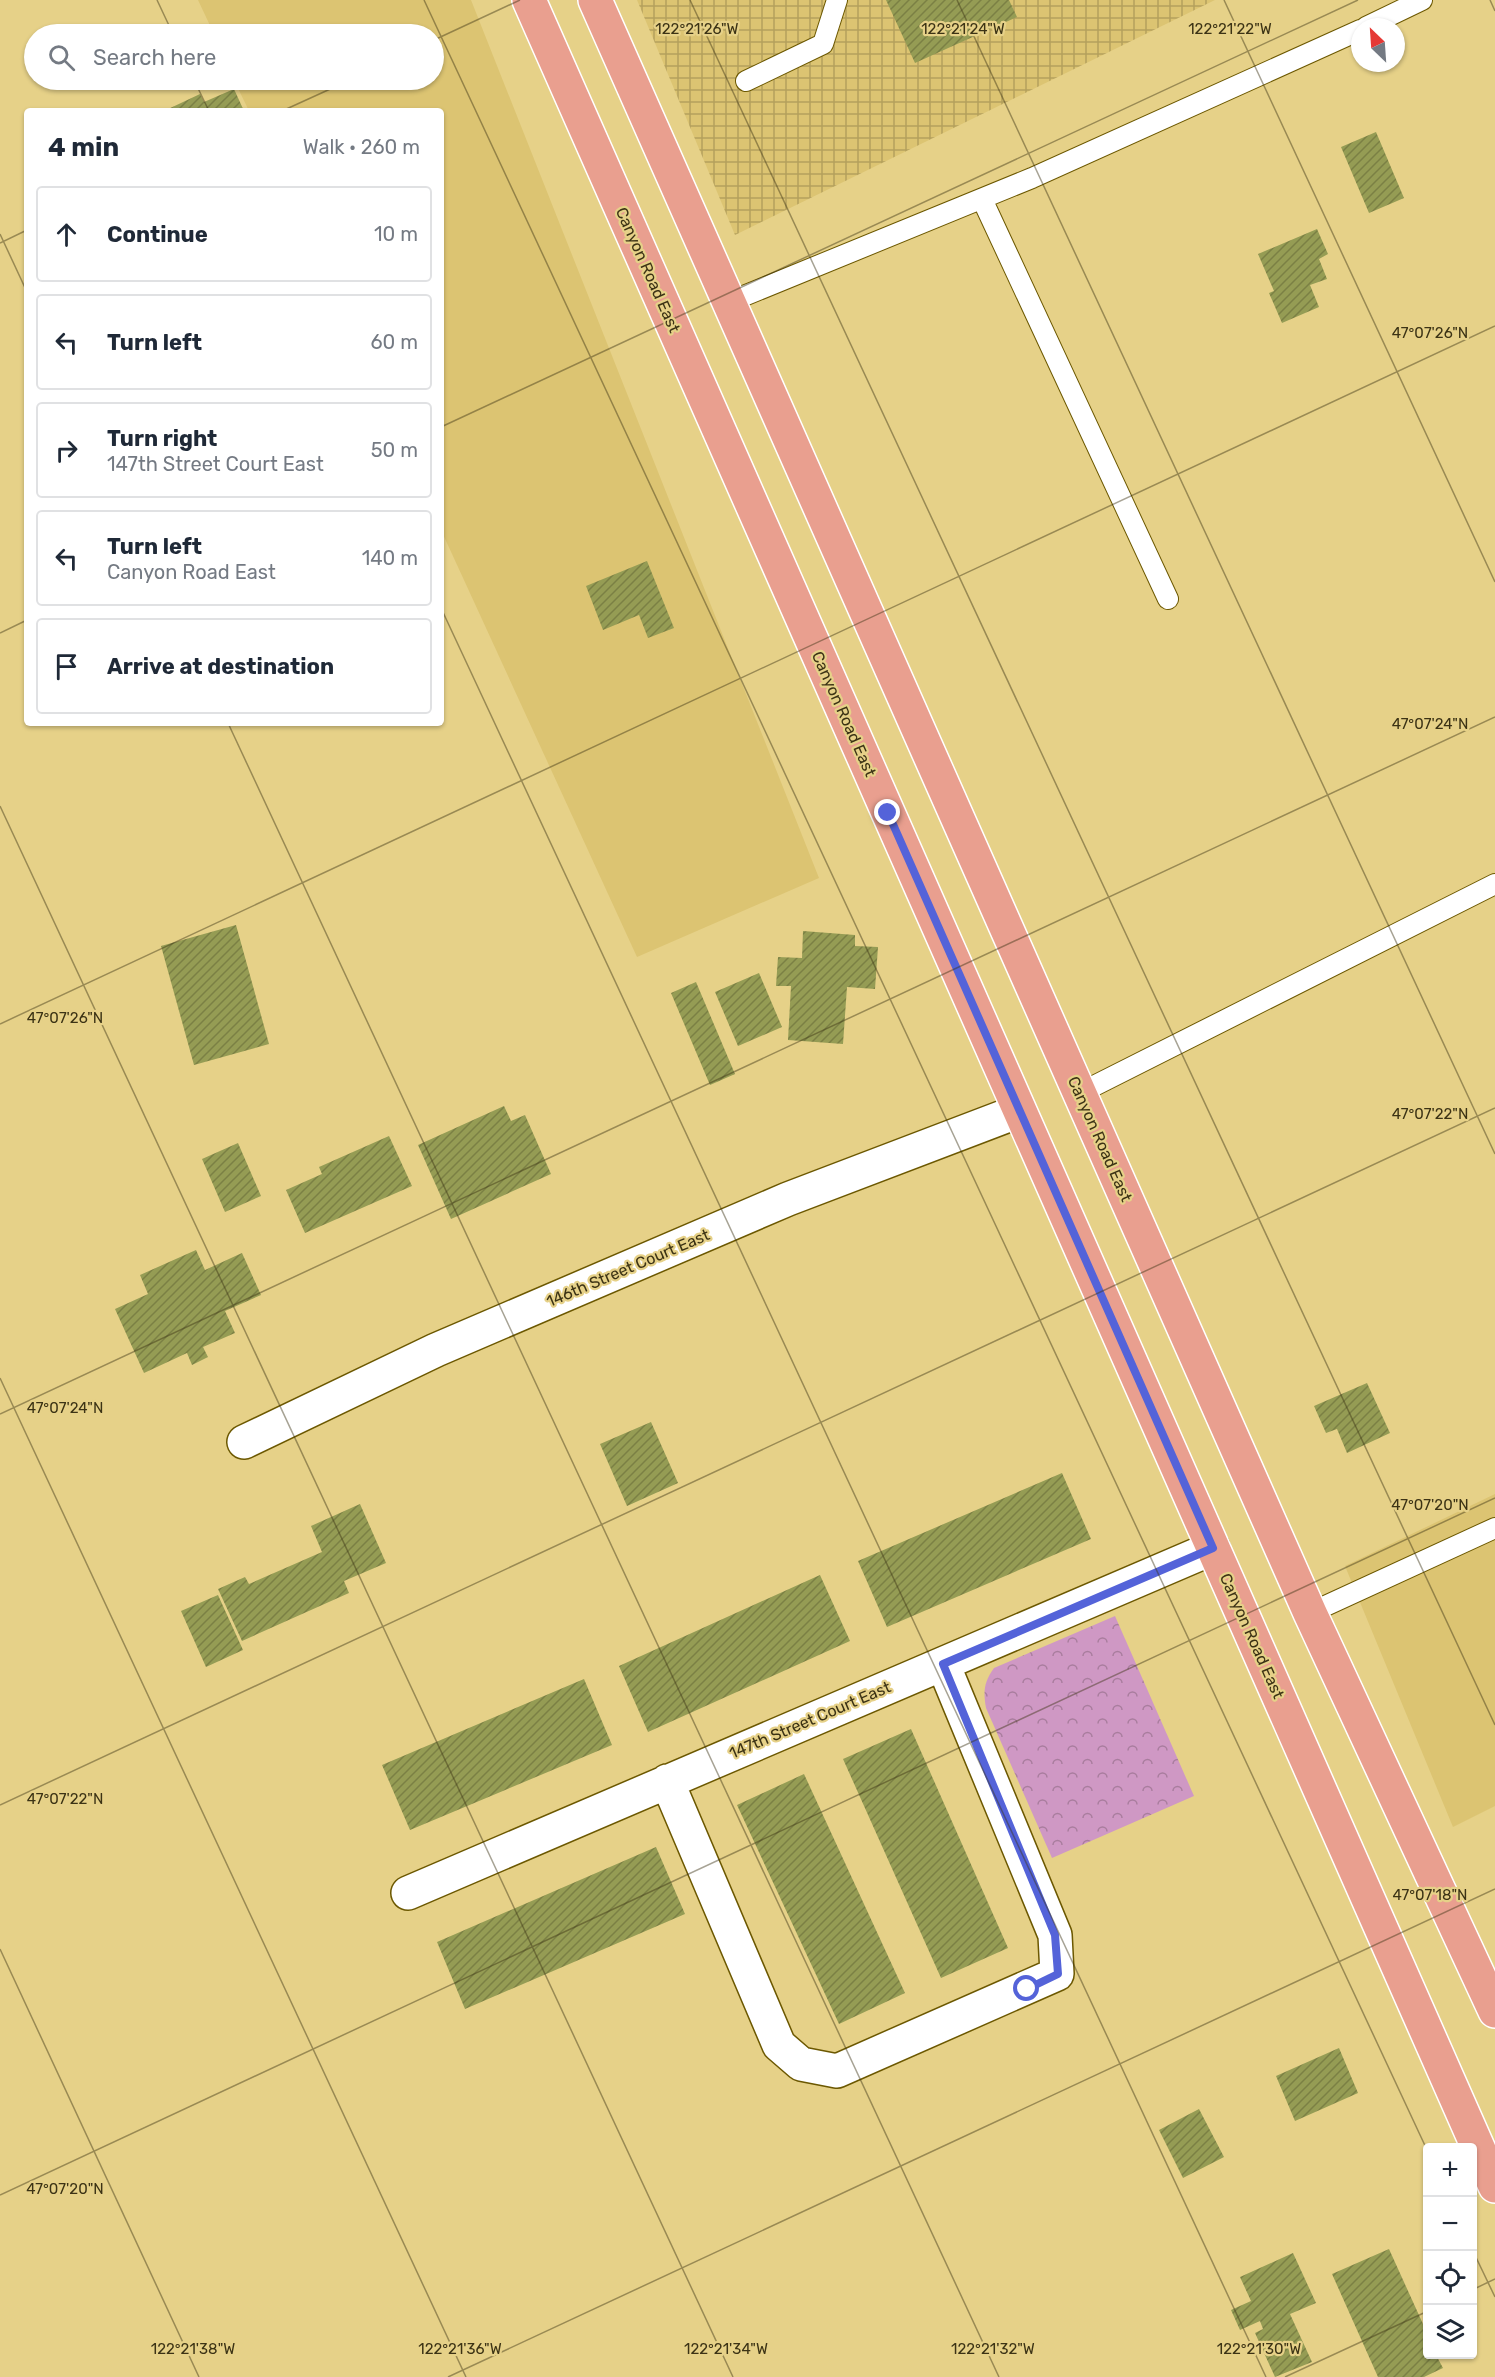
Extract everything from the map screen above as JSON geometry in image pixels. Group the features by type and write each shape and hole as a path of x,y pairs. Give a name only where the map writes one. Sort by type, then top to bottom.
{"main road":[{"name":"Canyon Road East","path":"529,0 1495,2186"},
{"name":"Canyon Road East","path":"595,0 1310,1613 1492,1997"},
{"path":"1459,2105 1495,2158"}],"street":[{"name":"146th Street Court East","path":"244,1442 436,1350 788,1199 1019,1111"},
{"name":"147th Street Court East","path":"408,1893 1213,1548"},
{"path":"667,1781 779,2045 801,2064 837,2071 1058,1974 1055,1935 943,1664"}],"lane":[{"path":"746,81 823,44 837,0"},
{"path":"1385,18 1422,0"},
{"path":"729,302 982,199 1215,97 1351,34"},
{"path":"982,199 1168,599"},
{"path":"1080,1093 1495,884"},
{"path":"1310,1613 1493,1528"}],"shaded area":[{"path":"198,0 471,0 819,878 637,957 444,537 444,108 248,108 239,90 444,90 444,24 209,24"},
{"path":"637,0 1215,0 735,235"},
{"path":"1495,1494 1495,1806 1453,1827 1345,1566"}],"green space":[{"path":"1115,1616 1194,1796 1052,1858 986,1708 986,1682 994,1668"}],"building":[{"path":"886,0 1009,0 1017,17 915,63"},
{"path":"234,90 243,108 170,108 200,94 204,102"},
{"path":"1376,132 1404,198 1369,213 1341,147"},
{"path":"1317,229 1328,254 1319,259 1327,279 1310,285 1319,307 1282,323 1269,293 1274,291 1258,254"},
{"path":"647,561 674,628 648,638 639,615 603,630 586,586"},
{"path":"236,925 269,1044 194,1065 161,946"},
{"path":"803,931 855,935 855,946 878,947 875,989 847,987 843,1044 788,1040 791,986 776,986 778,957 802,958"},
{"path":"759,973 782,1027 738,1046 715,992"},
{"path":"696,982 735,1074 710,1085 671,993"},
{"path":"504,1106 511,1121 525,1115 551,1174 451,1219 418,1145"},
{"path":"389,1136 412,1186 305,1233 286,1190 322,1174 319,1167"},
{"path":"238,1143 261,1196 225,1212 202,1159"},
{"path":"196,1250 205,1270 242,1253 261,1295 225,1311 235,1333 203,1347 208,1357 192,1365 187,1353 144,1373 115,1309 148,1294 140,1275"},
{"path":"1367,1383 1390,1433 1347,1453 1337,1429 1326,1433 1314,1406"},
{"path":"651,1422 678,1483 627,1506 600,1444"},
{"path":"1062,1473 1091,1539 887,1627 858,1561"},
{"path":"360,1504 386,1563 344,1581 349,1593 242,1641 218,1589 245,1577 249,1584 322,1552 311,1526"},
{"path":"820,1575 850,1641 648,1732 619,1666"},
{"path":"218,1595 243,1650 206,1667 181,1611"},
{"path":"584,1679 612,1745 410,1830 382,1765"},
{"path":"911,1729 1008,1948 941,1978 843,1759"},
{"path":"804,1774 905,1993 839,2024 737,1805"},
{"path":"656,1847 685,1914 465,2009 437,1942"},
{"path":"1339,2048 1358,2093 1295,2121 1276,2076"},
{"path":"1199,2109 1224,2157 1183,2178 1159,2130"},
{"path":"1389,2249 1423,2324 1423,2359 1438,2359 1443,2368 1424,2377 1378,2377 1332,2274"},
{"path":"1293,2253 1316,2303 1290,2314 1312,2362 1275,2377 1255,2333 1263,2329 1260,2321 1240,2330 1231,2310 1251,2301 1240,2277"}],"route":[{"path":"888,813 1213,1548 943,1664 1055,1935 1058,1974 1027,1989"}]}
